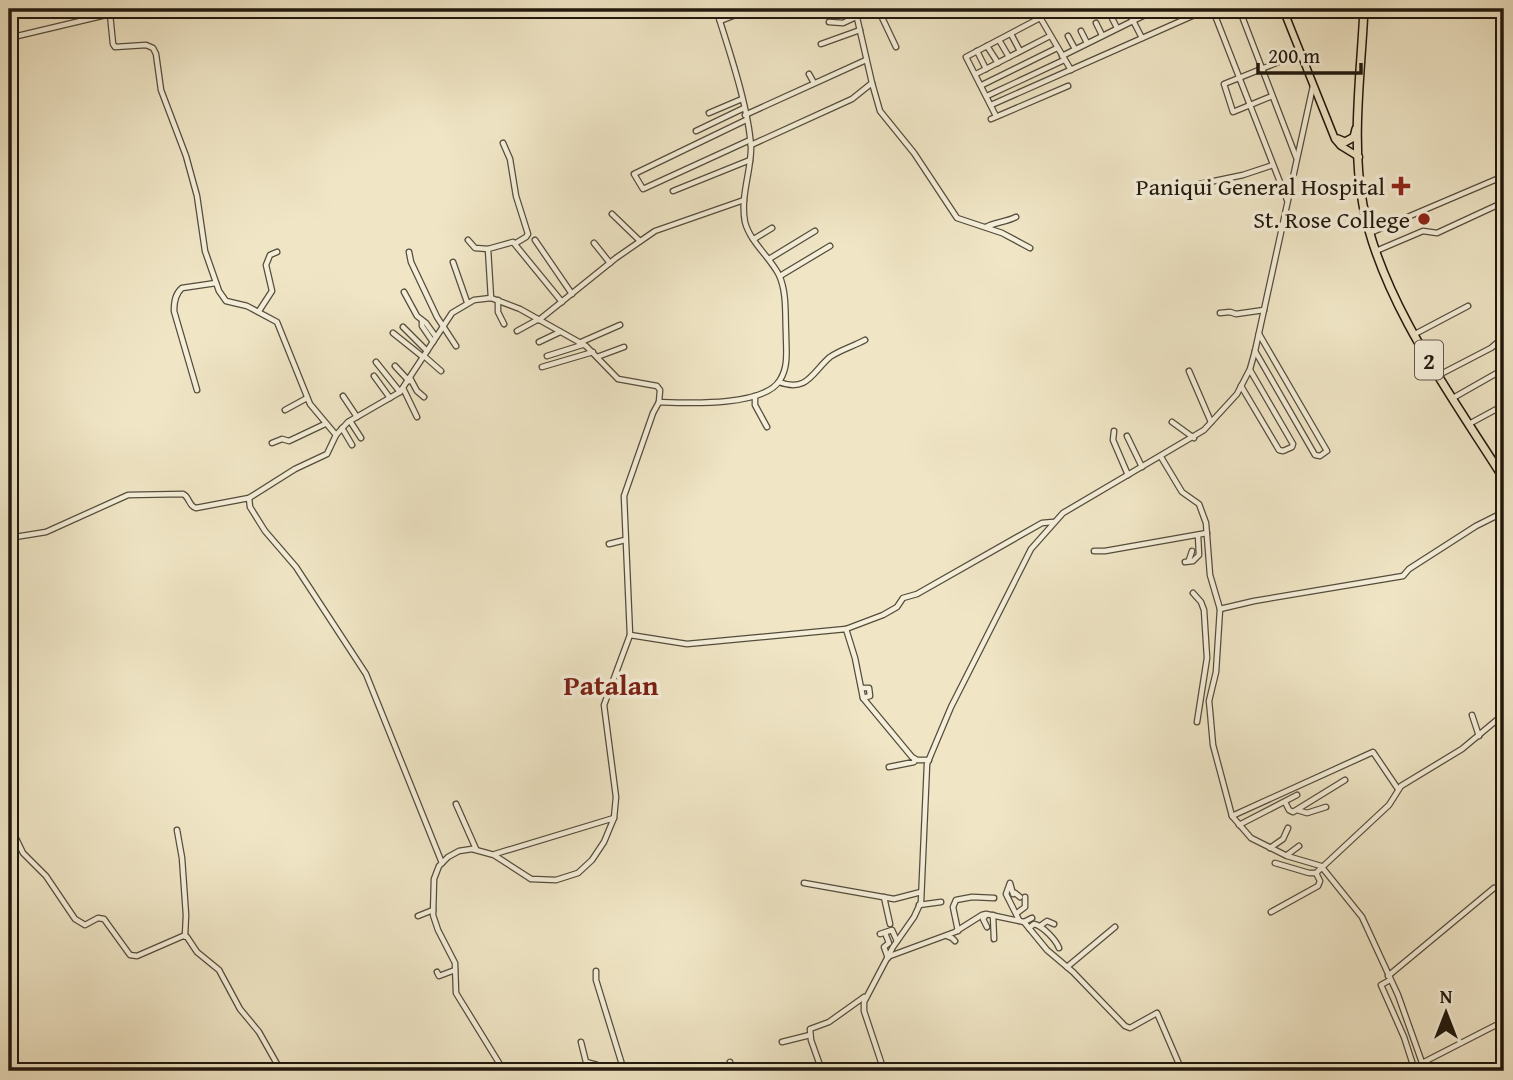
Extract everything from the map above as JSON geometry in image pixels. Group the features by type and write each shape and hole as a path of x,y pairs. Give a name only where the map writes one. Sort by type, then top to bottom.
{"highway":[{"name":"2","path":"1364,9 1358,154 1369,233 1415,334 1504,479"},
{"path":"1336,138 1346,142 1352,139 1359,118"}],"main road":[{"path":"1283,9 1336,138 1358,154"}],"street":[{"path":"659,402 706,404 755,396 771,390 785,370 785,304 780,276 754,239 745,220 744,201 751,160 750,142 744,108 716,9"},
{"path":"720,22 751,9"},
{"path":"855,9 880,111 914,153 954,215 1030,248"},
{"path":"878,9 896,47"},
{"path":"1127,9 1142,38"},
{"path":"987,96 1063,58 1101,35 1157,9"},
{"path":"991,105 1208,9"},
{"path":"1240,11 1297,159"},
{"path":"9,38 109,12 115,47 146,45 153,48 161,90 197,196 205,251 216,283 226,301 259,310 278,322 307,398 336,435"},
{"path":"1058,76 1065,87 994,117 982,85 966,57 1039,16 1070,70"},
{"path":"1111,16 1117,28"},
{"path":"829,22 843,23 856,17"},
{"path":"1216,18 1287,201"},
{"path":"1096,23 1101,35"},
{"path":"821,44 860,30"},
{"path":"1081,31 1087,43"},
{"path":"1011,34 1020,51"},
{"path":"976,74 1050,36"},
{"path":"1068,36 1075,49"},
{"path":"999,40 1009,57"},
{"path":"987,46 998,62"},
{"path":"982,85 1057,48"},
{"path":"977,51 986,69"},
{"path":"1272,96 1236,112 1233,111 1224,84 1301,53"},
{"path":"866,60 814,83 634,174 643,189 852,99 872,83"},
{"path":"809,74 814,83"},
{"path":"822,1071 810,1029 829,1022 865,996 919,905 929,760 951,707 1031,550 1053,522 1083,500 1194,438 1234,398 1250,369 1313,85"},
{"path":"709,113 741,99"},
{"path":"696,131 744,108"},
{"path":"468,240 475,247 488,249 516,243 526,237 510,159 503,143"},
{"path":"673,191 751,160"},
{"path":"1176,189 1243,176 1273,165"},
{"path":"1369,233 1504,176"},
{"path":"517,331 538,320 610,263 658,230 744,201"},
{"path":"1376,251 1423,232 1437,233 1504,202"},
{"path":"612,215 640,242"},
{"path":"985,228 998,221 1009,221 1016,217"},
{"path":"754,239 772,228"},
{"path":"769,259 815,231"},
{"path":"535,240 572,294"},
{"path":"516,243 562,302"},
{"path":"594,243 610,263"},
{"path":"780,276 830,246"},
{"path":"488,249 491,298"},
{"path":"259,310 272,291 266,265 270,255 277,252"},
{"path":"409,252 428,300 456,346"},
{"path":"453,262 467,302"},
{"path":"197,390 174,311 175,297 182,288 216,283"},
{"path":"404,292 422,326 434,340"},
{"path":"9,538 46,532 133,495 183,494 195,508 249,498 295,469 327,454 336,435 350,421 401,390 410,380 443,325 457,308 467,302 491,298 498,300 581,344 593,352 620,380 657,386 660,390 659,402 625,492 630,635 604,710 615,780 614,818 604,842 595,856 578,873 568,877 547,881 531,879 494,855 476,849 459,851 442,863 434,879 433,910 438,930 455,963 458,999 504,1071"},
{"path":"498,300 498,312 504,324"},
{"path":"1415,334 1468,306"},
{"path":"1220,313 1264,310"},
{"path":"547,356 581,344 620,325"},
{"path":"403,327 441,371"},
{"path":"393,332 425,355"},
{"path":"539,342 560,332"},
{"path":"1255,351 1315,455 1320,456 1328,448 1259,333"},
{"path":"1439,375 1493,347 1504,337"},
{"path":"779,382 790,386 814,376 830,357 866,340"},
{"path":"597,357 624,347"},
{"path":"542,367 593,352"},
{"path":"376,362 401,390 417,418"},
{"path":"395,366 424,397"},
{"path":"1241,386 1279,450 1292,447 1293,444 1250,369"},
{"path":"1453,398 1504,369"},
{"path":"1189,371 1211,422"},
{"path":"374,376 390,398"},
{"path":"343,396 357,417"},
{"path":"755,396 755,405 767,427"},
{"path":"285,410 307,398"},
{"path":"1469,424 1504,405"},
{"path":"350,421 361,438"},
{"path":"1172,422 1194,438"},
{"path":"272,443 282,439 289,441 325,424"},
{"path":"342,428 352,445"},
{"path":"1114,431 1113,440 1128,475"},
{"path":"1127,436 1142,467"},
{"path":"1161,457 1182,492 1203,510 1210,575 1220,609 1209,701 1213,745 1232,816 1251,838 1270,848 1321,866 1367,925 1398,995 1425,1071"},
{"path":"249,498 250,507 265,531 296,567 366,674 442,863"},
{"path":"1220,609 1403,576 1409,569 1476,526 1504,512"},
{"path":"630,635 687,644 846,629 883,615 897,607 904,598 916,594 1042,523 1053,522"},
{"path":"1094,551 1207,533"},
{"path":"1192,551 1187,561 1193,561 1199,555 1198,535"},
{"path":"609,544 625,540"},
{"path":"1193,593 1204,610 1207,658 1197,722"},
{"path":"846,629 863,698 915,759 929,760"},
{"path":"1207,658 1216,658"},
{"path":"861,689 869,688 871,691 870,696 863,698"},
{"path":"1499,697 1504,705"},
{"path":"1316,873 1389,805 1398,789 1462,749 1504,714"},
{"path":"1472,715 1479,736"},
{"path":"889,742 899,743"},
{"path":"1232,816 1373,752 1398,789"},
{"path":"889,767 914,762 915,759"},
{"path":"1285,802 1291,812 1297,810 1345,780"},
{"path":"1239,825 1297,795"},
{"path":"456,804 476,849"},
{"path":"1297,810 1307,813 1326,807"},
{"path":"494,855 614,818"},
{"path":"9,824 19,848 46,876 75,919 85,925 103,918 130,955 137,956 185,936"},
{"path":"1270,848 1283,839 1288,828"},
{"path":"177,830 182,858 185,936 197,952 219,970 238,1006 260,1031 281,1071"},
{"path":"1283,846 1288,855"},
{"path":"1288,855 1299,846"},
{"path":"1275,863 1316,873"},
{"path":"1271,912 1318,886 1320,881 1316,873"},
{"path":"804,883 884,897 900,898 921,892"},
{"path":"1415,1071 1404,1037 1381,985 1494,888"},
{"path":"1017,913 1026,907 1023,897 1013,894 1017,913 1022,921 1127,1027 1158,1014 1182,1071"},
{"path":"884,897 888,923"},
{"path":"958,931 953,906 956,900 972,897 994,898"},
{"path":"919,905 941,902"},
{"path":"418,916 433,910"},
{"path":"986,914 984,919 987,927"},
{"path":"889,958 958,931 986,914 1022,921 1032,918"},
{"path":"993,915 994,939"},
{"path":"1040,926 1046,921 1054,924"},
{"path":"1029,928 1034,924 1040,926 1056,941 1059,948"},
{"path":"1067,967 1115,927"},
{"path":"889,958 884,947 889,943 882,933 892,930 897,941"},
{"path":"946,936 955,941"},
{"path":"1030,940 1036,937"},
{"path":"437,972 439,976 455,970"},
{"path":"596,971 596,980 624,1071"},
{"path":"865,996 864,1011 884,1071"},
{"path":"1422,1063 1504,1021"},
{"path":"782,1042 810,1035"},
{"path":"581,1042 586,1062 597,1065 599,1071"},
{"path":"730,1062 733,1071"}],"waterway":[{"path":"361,9 363,14"}],"place":[{"name":"Paniqui General Hospital","path":"1401,186"},
{"name":"St. Rose College","path":"1424,219"}],"district":[{"name":"Patalan","path":"611,684"}]}
